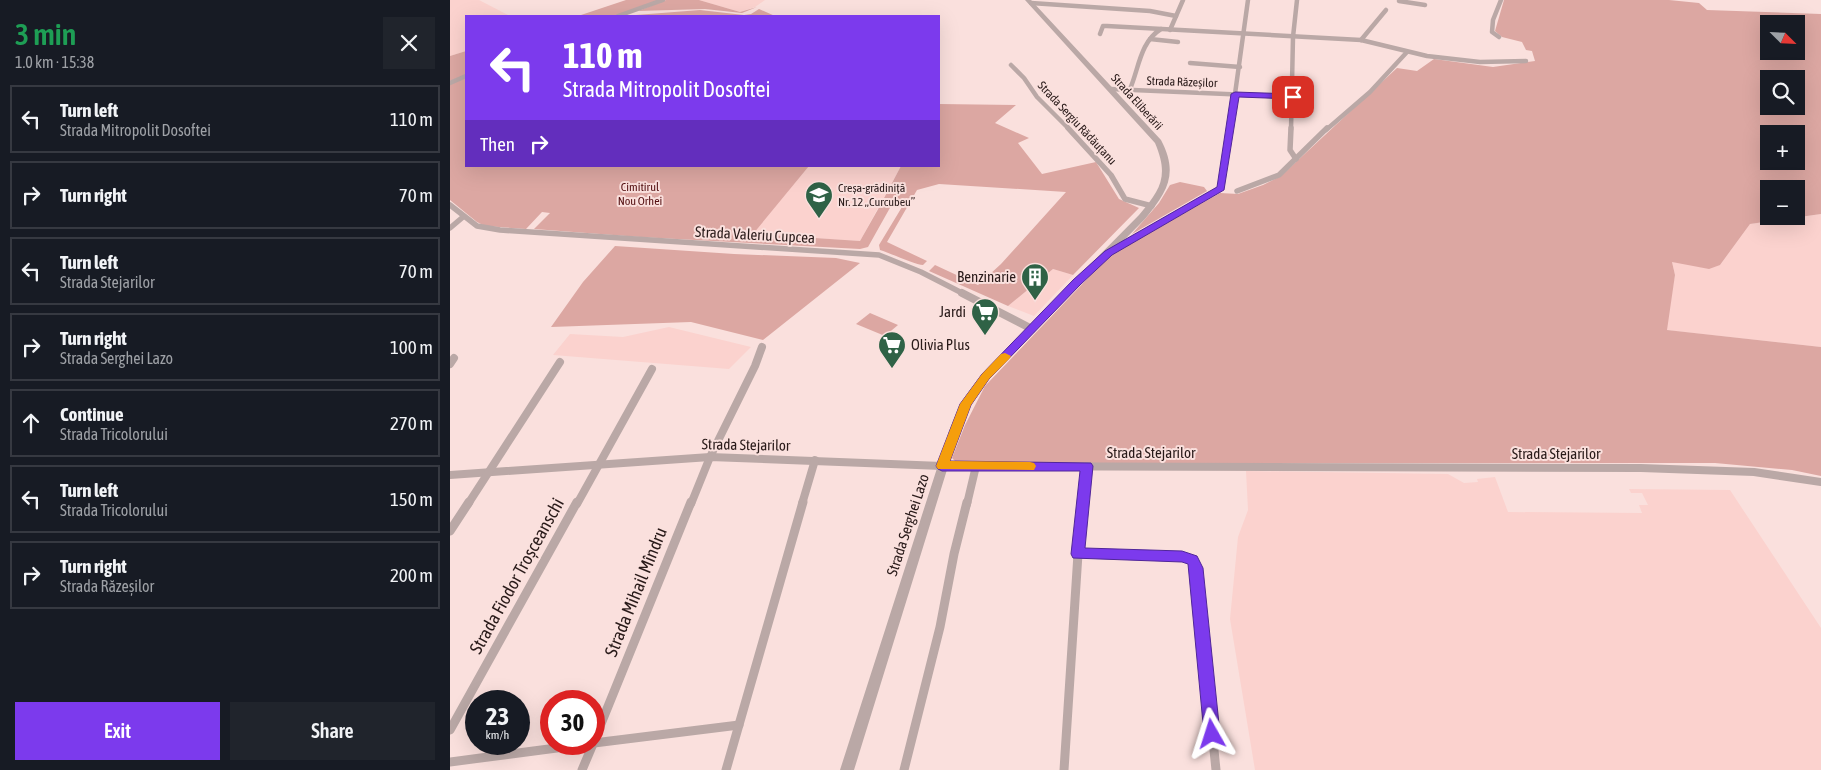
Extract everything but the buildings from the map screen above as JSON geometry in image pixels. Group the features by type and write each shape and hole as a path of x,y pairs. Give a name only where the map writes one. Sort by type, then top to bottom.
{"street":[{"path":"621,15 663,0"},
{"path":"1066,5 1070,0"},
{"path":"1170,30 1183,0"},
{"path":"1108,253 1221,188 1240,67 1248,0"},
{"path":"1296,159 1290,150 1293,97 1293,37 1297,0"},
{"path":"1499,37 1492,32 1492,27 1501,0"},
{"path":"1030,1 1176,16"},
{"name":"Strada Eliberării","path":"1030,1 1158,142 1166,162 1167,179 1161,194 1108,253"},
{"path":"1399,1 1426,2 1423,12"},
{"path":"1362,40 1386,10"},
{"path":"1100,34 1105,26 1362,40 1407,52 1480,62 1526,61"},
{"name":"Strada Răzeșilor","path":"1130,90 1140,57 1152,34 1161,30"},
{"path":"1150,39 1178,42"},
{"path":"1167,50 1170,41"},
{"path":"1237,191 1274,178 1383,80 1407,52"},
{"path":"1190,63 1240,67"},
{"name":"Strada Sergiu Rădăuțanu","path":"1011,64 1024,78 1037,97 1111,175 1121,195 1125,199 1152,206"},
{"path":"450,83 465,76"},
{"name":"Strada Răzeșilor","path":"1110,90 1293,97"},
{"name":"Strada Valeriu Cupcea","path":"450,205 477,226 526,233 879,255 921,272 1032,329"},
{"path":"450,228 463,217"},
{"name":"Strada Serghei Lazo","path":"847,770 942,466 965,404 986,376 1076,282 1108,253"},
{"name":"Strada Mihail Mîndru","path":"605,713 710,457 756,366 762,347"},
{"path":"450,530 489,474 560,362"},
{"name":"Strada Fiodor Troșceanschi","path":"450,730 652,369"},
{"name":"Strada Stejarilor","path":"450,475 489,474 710,457 942,466 1641,468 1734,471 1805,478 1821,482"},
{"path":"726,770 815,460"},
{"path":"904,770 940,626 954,554 976,466"},
{"path":"1064,770 1078,554 1087,466"},
{"path":"1078,554 1188,558 1195,563 1216,770"},
{"path":"605,741 739,725"},
{"path":"450,762 540,750"},
{"name":"Strada Mihail Mîndru","path":"582,770 588,755"}],"shaded area":[{"path":"450,0 479,0 508,15 465,15 465,51 450,56"},
{"path":"699,0 765,0 755,7 740,12"},
{"name":"Creșa-grădiniță Nr. 12 „Curcubeu”","path":"808,167 900,167 860,241 752,234"},
{"path":"1821,214 1821,347 1666,330 1675,275 1672,262 1720,265 1750,224 1760,223 1760,225 1805,225 1805,216"},
{"path":"1053,269 1073,275 1034,316 1008,306"},
{"path":"669,327 751,347 729,369 553,355 570,334 623,337"},
{"path":"1246,471 1448,474 1464,483 1478,482 1477,479 1495,477 1508,512 1642,513 1639,505 1648,505 1642,493 1631,493 1629,489 1730,490 1821,628 1821,770 1255,770 1230,619 1238,537 1248,510"}],"green space":[{"path":"626,0 660,0 618,15 581,15"},
{"path":"666,0 699,0 740,12 757,7 742,13 705,9 638,11"},
{"path":"1504,0 1669,0 1699,3 1707,10 1821,14 1821,214 1805,216 1805,180 1760,180 1760,223 1750,224 1720,265 1709,269 1672,262 1675,275 1667,330 1821,347 1821,476 1792,470 1715,463 957,463 952,458 965,425 985,386 1110,255 1220,193 1238,194 1281,176 1397,68 1417,71 1434,59 1493,67 1535,61 1532,51 1526,50 1522,42 1502,37 1495,31"},
{"path":"759,9 773,15 744,15 751,14"},
{"path":"700,10 744,15 636,15"},
{"path":"465,51 465,75 450,81 450,56"},
{"name":"Cimitirul Nou Orhei","path":"465,78 465,167 808,167 753,234 860,241 881,204 891,206 868,247 860,249 534,229 550,213 542,212 526,229 485,226 477,222 450,200 450,84"},
{"path":"940,104 1016,105 995,123 1029,138 1018,143 1042,174 1096,162 1119,199 1139,208 1073,275 1053,269 1008,306 929,271 935,265 978,285 1001,264 1066,192 939,184 917,190 887,242 927,261 923,265 880,250 879,245 905,202 884,198 900,167 940,167"},
{"path":"1180,182 1204,187 1207,191 1132,234 1159,203 1170,185"},
{"path":"615,246 734,254 836,258 860,263 763,340 691,322 551,327 583,282"},
{"path":"870,313 898,325 885,336 856,324"}],"slow traffic":[{"path":"1005,356 986,376 965,404 942,466 1030,466"}],"place":[{"name":"Creșa-grădiniță Nr. 12 „Curcubeu”","path":"819,219"},
{"name":"Benzinarie","path":"1035,301"},
{"name":"Jardi","path":"985,336"},
{"name":"Olivia Plus","path":"892,369"}],"route":[{"path":"1212,734 1196,568 1193,560 1182,557 1078,554 1087,466 942,466 965,404 986,376 1076,282 1108,253 1221,188 1235,94 1293,97"}]}
